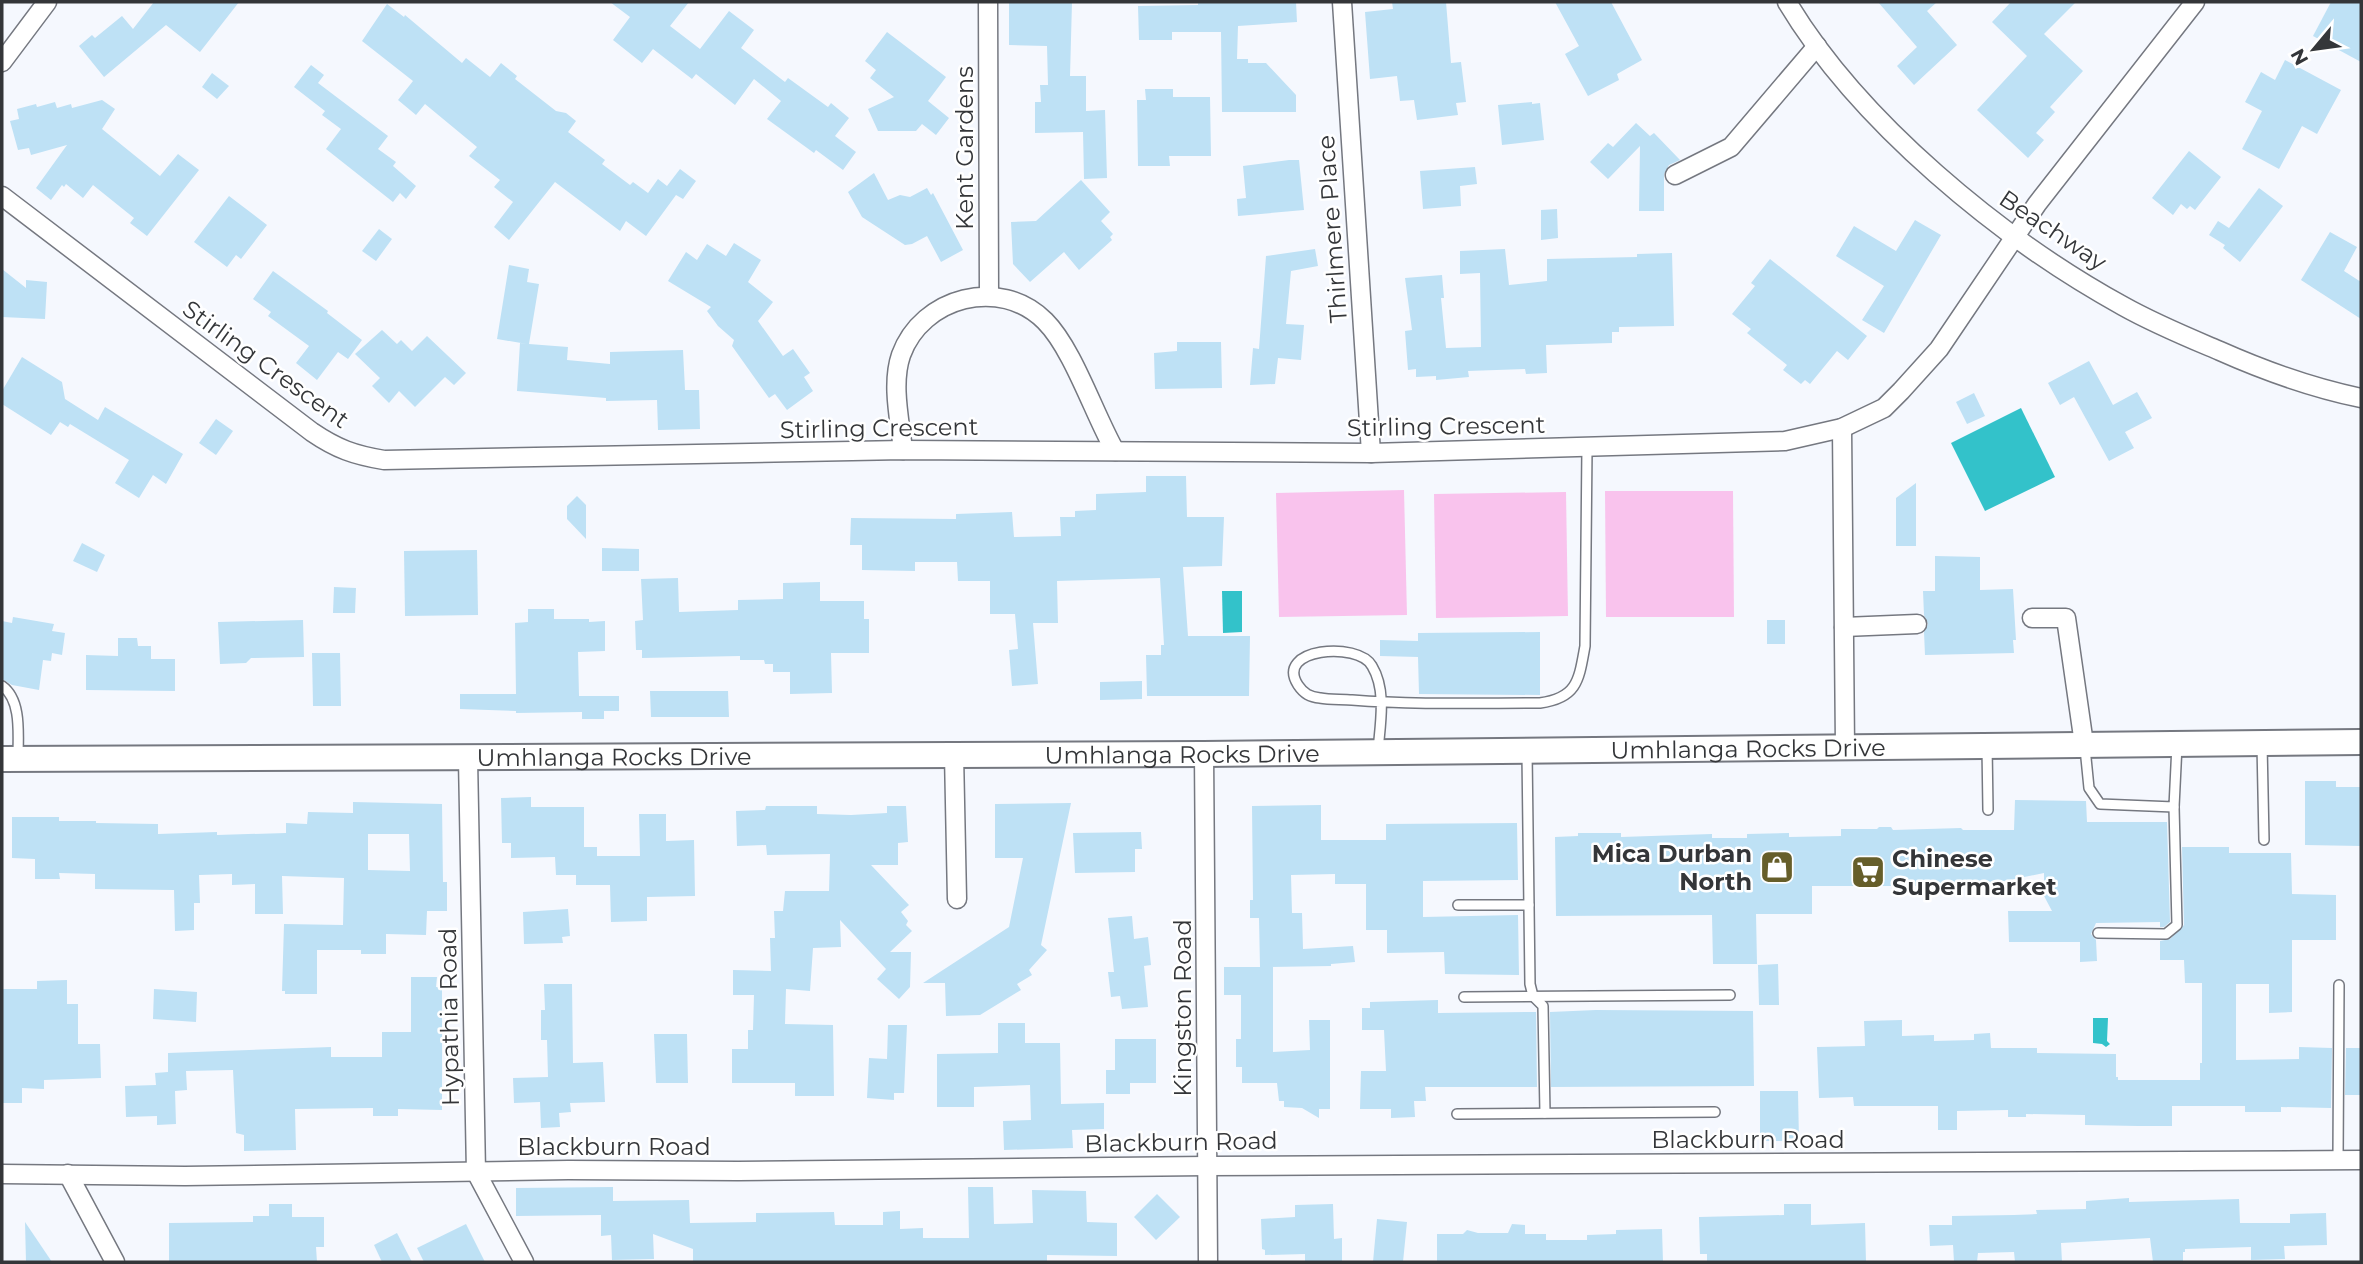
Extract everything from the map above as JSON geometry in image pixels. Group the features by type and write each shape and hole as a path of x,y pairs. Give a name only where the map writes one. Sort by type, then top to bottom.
{"main road":[{"name":"Umhlanga Rocks Drive","path":"10,759 1204,754 2361,742"}],"street":[{"path":"2,62 47,2"},
{"name":"Kent Gardens","path":"988,2 989,295"},
{"name":"Thirlmere Place","path":"1342,2 1371,453"},
{"name":"Beachway","path":"1787,2 1817,46 1865,103 1962,197 2015,236 2121,305 2167,329 2270,373 2361,398"},
{"name":"Stirling Crescent","path":"2,196 312,432 336,448 358,456 384,460 903,450 1371,453 1784,441 1842,428 1884,408 1916,374 1939,349 2037,204 2195,2"},
{"path":"1675,176 1731,147 1817,46"},
{"path":"903,450 897,385 901,356 910,339 919,326 937,310 963,299 989,295 1021,303 1044,320 1063,344 1115,451"},
{"path":"1842,428 1845,747"},
{"path":"2032,618 2066,618 2084,744"},
{"path":"1844,627 1917,624"},
{"path":"954,754 957,899"},
{"name":"Kingston Road","path":"1204,754 1208,1262"},
{"name":"Hypathia Road","path":"468,758 477,1172 524,1262"},
{"name":"Blackburn Road","path":"2,1174 186,1176 1208,1166 2361,1160"},
{"path":"68,1174 116,1262"}],"lane":[{"path":"1378,752 1382,702 1372,666 1366,658 1356,653 1309,654 1296,666 1295,679 1305,694 1320,698 1382,702 1540,703 1554,701 1573,689 1580,674 1585,646 1587,448"},
{"path":"2,686 9,693 15,708 10,759"},
{"path":"2098,933 2166,934 2177,925 2174,807 2177,743"},
{"path":"2262,743 2264,841"},
{"path":"2084,744 2089,788 2100,804 2174,807"},
{"path":"1987,745 1988,810"},
{"path":"1527,751 1530,984 1533,996 1543,1006 1545,1113"},
{"path":"1458,905 1529,905"},
{"path":"2338,1160 2339,985"},
{"path":"1464,997 1730,995"},
{"path":"1457,1114 1715,1112"}],"shaded area":[{"path":"1404,490 1407,615 1279,617 1276,493"},
{"path":"1605,491 1733,491 1734,617 1606,617"},
{"path":"1566,492 1568,616 1436,618 1434,494"}],"water":[{"path":"2021,408 2055,477 1985,511 1951,443"},
{"path":"1222,591 1242,591 1242,632 1223,633"},
{"path":"2093,1018 2108,1018 2107,1041 2110,1044 2106,1047 2093,1043"}],"building":[{"path":"154,2 239,2 200,52 166,25 104,77 79,46 92,35 95,38 122,16 133,29"},
{"path":"610,2 689,2 670,26 700,49 729,11 754,30 741,48 785,82 788,78 828,107 831,103 849,118 835,136 856,152 843,170 816,150 814,153 767,119 781,101 754,79 735,105 696,74 692,79 653,49 642,63 613,40 630,17"},
{"path":"1009,2 1072,2 1070,76 1086,76 1086,111 1105,110 1107,178 1084,179 1083,132 1035,133 1035,102 1041,102 1040,85 1048,85 1047,46 1009,45"},
{"path":"1198,2 1296,2 1297,22 1238,26 1237,59 1248,59 1248,63 1266,63 1296,95 1296,112 1222,112 1221,32 1172,32 1172,40 1139,40 1138,6 1198,5"},
{"path":"1392,2 1446,2 1451,63 1461,62 1466,102 1456,103 1458,115 1417,120 1414,100 1400,101 1397,76 1370,79 1365,12 1393,9"},
{"path":"1555,2 1611,2 1642,60 1617,74 1619,80 1588,96 1565,54 1579,46"},
{"path":"1878,2 1937,2 1927,11 1957,45 1914,85 1897,66 1917,47"},
{"path":"2011,2 2076,2 2044,34 2083,71 2050,107 2055,112 2036,133 2044,140 2028,158 1977,110 2027,56 1992,22"},
{"path":"2331,2 2361,2 2361,62 2313,36"},
{"path":"387,4 404,17 405,15 462,63 466,58 490,77 501,63 517,76 515,79 556,111 566,113 576,121 568,132 605,160 602,164 630,185 633,182 648,193 658,179 667,186 680,169 696,181 683,199 676,195 646,236 626,221 620,231 555,182 509,240 494,227 513,202 494,187 500,180 469,156 477,147 425,104 416,115 398,100 413,81 362,41"},
{"path":"887,32 946,77 928,101 949,118 936,135 922,124 916,131 878,131 868,109 894,97 870,78 876,70 865,61"},
{"path":"2285,60 2341,90 2317,134 2302,126 2279,169 2242,149 2262,111 2245,102 2261,72 2275,80"},
{"path":"311,65 324,75 318,83 388,136 378,149 396,162 393,166 416,186 406,199 400,193 393,202 326,149 341,129 322,115 325,111 294,87"},
{"path":"212,73 229,86 217,99 202,87"},
{"path":"1145,89 1173,89 1173,97 1210,97 1211,156 1169,156 1170,166 1138,166 1137,100 1146,100"},
{"path":"102,100 115,109 102,129 160,176 178,154 199,170 147,236 130,223 134,218 93,185 83,198 66,184 64,187 62,185 51,200 36,188 67,145 31,155 29,148 18,150 10,121 19,119 17,109 55,102 57,108 71,104 72,108"},
{"path":"1540,103 1544,140 1502,145 1498,105"},
{"path":"1636,123 1650,136 1654,133 1680,160 1669,165 1664,174 1664,211 1639,211 1640,146 1608,179 1590,162 1608,143 1613,147"},
{"path":"2189,151 2221,177 2195,210 2190,206 2187,209 2181,204 2173,215 2152,198"},
{"path":"1299,160 1304,210 1238,216 1237,199 1246,198 1243,166"},
{"path":"1475,167 1477,184 1460,186 1461,206 1423,209 1420,171"},
{"path":"874,173 888,200 900,195 910,197 927,188 931,195 933,193 963,250 941,262 927,236 905,245 862,217 848,192"},
{"path":"1081,180 1110,212 1101,221 1113,234 1110,237 1112,240 1079,270 1064,252 1030,282 1013,264 1011,222 1036,221"},
{"path":"2259,188 2283,206 2240,262 2223,248 2225,245 2209,235 2218,221 2229,228"},
{"path":"229,196 267,225 241,259 236,255 227,267 194,242"},
{"path":"1557,209 1558,238 1541,240 1541,210"},
{"path":"1915,220 1941,235 1884,333 1862,320 1884,286 1836,256 1854,226 1896,251"},
{"path":"379,229 392,239 376,261 362,251"},
{"path":"2330,232 2357,247 2344,271 2361,282 2361,319 2301,280"},
{"path":"734,243 761,260 748,282 773,302 758,321 783,356 793,349 810,373 804,377 813,391 787,410 775,394 769,398 732,346 734,340 718,326 707,311 711,307 668,281 686,252 697,260 707,244 726,256"},
{"path":"1315,249 1318,266 1291,271 1286,324 1304,325 1301,360 1278,358 1275,384 1250,385 1253,348 1259,349 1266,256"},
{"path":"1505,249 1509,285 1547,281 1547,259 1637,257 1637,254 1672,253 1674,326 1619,327 1619,332 1612,332 1612,343 1546,345 1547,373 1526,374 1525,369 1468,371 1469,377 1436,380 1436,376 1416,377 1416,369 1408,370 1405,331 1412,330 1405,278 1442,275 1444,298 1441,298 1446,348 1481,347 1480,273 1460,274 1460,251"},
{"path":"1770,259 1867,336 1848,360 1837,351 1810,384 1805,380 1801,384 1783,370 1787,365 1747,333 1751,329 1732,314 1755,286 1751,283"},
{"path":"509,265 529,269 527,282 539,284 529,344 568,347 567,360 610,364 610,352 683,350 685,390 699,390 700,429 658,430 657,400 606,401 606,398 517,391 520,343 527,344 497,339"},
{"path":"2,269 26,288 26,280 47,282 45,319 2,317"},
{"path":"273,271 362,340 348,359 338,352 317,380 296,363 309,346 268,316 271,312 253,299"},
{"path":"382,330 397,344 401,340 412,351 427,336 466,373 454,385 445,377 415,407 399,391 389,403 372,386 380,378 355,354"},
{"path":"1177,342 1221,342 1222,388 1155,389 1154,353 1177,351"},
{"path":"22,357 62,382 65,399 98,420 105,407 183,454 166,484 153,475 139,498 115,483 129,460 70,424 68,427 60,422 51,435 2,404 2,391"},
{"path":"2089,361 2113,405 2137,392 2152,418 2125,432 2134,448 2109,461 2074,397 2060,405 2048,383"},
{"path":"1974,393 1985,416 1967,424 1956,402"},
{"path":"216,419 233,431 216,455 199,443"},
{"path":"1146,476 1186,476 1187,517 1224,517 1222,566 1183,567 1188,636 1250,636 1249,696 1147,696 1146,655 1161,655 1161,645 1164,645 1160,578 1057,581 1058,623 1033,623 1038,684 1012,686 1009,650 1018,649 1015,614 990,614 990,581 958,581 957,562 915,562 915,571 862,570 862,545 850,545 851,518 956,519 956,514 1012,512 1014,537 1061,536 1060,517 1075,517 1075,511 1096,510 1096,494 1146,492"},
{"path":"1916,483 1916,546 1896,546 1896,498"},
{"path":"577,496 586,505 586,539 567,519 567,506"},
{"path":"82,543 105,555 97,572 73,561"},
{"path":"602,548 639,549 639,571 602,571"},
{"path":"477,550 478,615 405,616 404,551"},
{"path":"1935,556 1980,557 1980,590 2013,589 2016,640 2013,640 2014,653 1925,655 1924,632 1928,624 1924,615 1923,591 1935,591"},
{"path":"678,578 679,612 738,610 738,600 783,599 783,583 820,582 820,601 864,601 864,619 869,619 869,653 831,653 832,693 790,694 790,672 773,672 773,664 765,664 764,660 740,660 740,656 642,658 642,650 636,650 635,621 643,620 641,579"},
{"path":"334,587 356,588 355,613 333,613"},
{"path":"528,609 554,609 554,619 605,621 605,651 578,652 579,696 619,696 619,711 604,711 604,719 582,719 582,712 516,713 460,709 460,694 516,694 515,623 528,622"},
{"path":"13,617 54,624 52,631 65,633 62,655 52,653 51,661 43,660 39,690 12,685 2,679 2,621 12,623"},
{"path":"303,620 304,657 251,658 246,663 220,664 218,622"},
{"path":"1767,620 1785,620 1785,644 1767,644"},
{"path":"1540,632 1540,695 1419,694 1418,657 1380,656 1380,640 1418,641 1418,633"},
{"path":"118,638 137,638 138,646 151,646 151,659 175,659 175,691 86,690 86,655 118,656"},
{"path":"312,653 340,653 341,706 313,706"},
{"path":"1142,681 1142,699 1100,700 1100,682"},
{"path":"650,691 728,691 729,717 651,717"},
{"path":"2305,781 2336,781 2336,787 2361,787 2361,846 2305,845"},
{"path":"531,797 531,807 584,807 584,847 597,847 597,856 640,856 639,814 666,814 666,841 694,840 695,896 647,897 647,921 611,922 610,885 576,885 576,875 556,875 555,857 511,858 511,843 502,843 501,798"},
{"path":"2015,800 2086,801 2087,822 2167,822 2170,922 2164,927 2160,927 2160,922 2096,923 2091,934 2096,940 2097,961 2080,962 2080,942 2009,942 2008,911 2052,911 2044,896 2044,873 1980,886 1812,886 1812,914 1756,914 1757,964 1713,964 1712,915 1556,916 1555,837 1578,836 1578,833 1621,833 1621,837 1712,834 1712,838 1747,838 1747,834 1789,833 1789,837 1841,836 1841,829 1879,827 1891,827 1893,830 2014,830"},
{"path":"353,802 442,804 443,882 447,882 447,911 427,911 426,935 386,934 386,954 361,954 361,950 317,950 317,994 285,994 285,991 282,991 284,924 343,925 344,878 282,876 283,914 255,914 255,884 232,885 232,874 199,875 200,903 194,903 194,930 175,931 174,890 95,889 95,874 59,873 60,879 35,879 35,859 12,858 12,817 59,817 59,821 158,824 158,834 217,832 217,835 286,833 286,823 307,824 308,812 353,813","holes":["368,834 409,834 410,871 368,870"]},
{"path":"1071,803 1041,945 1047,950 1029,970 1032,975 1017,984 1021,990 980,1015 946,1016 945,983 923,983 1009,927 1023,858 995,858 995,804"},
{"path":"1321,805 1321,840 1386,840 1386,824 1517,823 1518,880 1423,881 1423,917 1518,915 1519,975 1445,974 1444,952 1387,953 1387,930 1366,930 1366,884 1335,884 1335,874 1291,875 1292,913 1302,913 1303,949 1353,946 1355,962 1331,966 1266,967 1273,967 1273,1052 1310,1050 1309,1020 1330,1020 1330,1109 1319,1109 1319,1118 1302,1108 1284,1107 1284,1101 1279,1101 1277,1083 1242,1083 1242,1067 1236,1067 1236,1039 1241,1039 1241,995 1224,995 1224,967 1260,967 1259,918 1250,918 1250,900 1253,900 1252,806"},
{"path":"766,806 817,806 817,814 851,815 887,813 887,806 906,806 908,842 898,843 898,865 871,865 909,905 901,912 908,921 906,925 912,931 890,952 911,952 910,987 899,999 877,979 886,969 840,920 841,947 813,948 810,991 786,989 785,1024 833,1025 834,1096 795,1096 795,1083 732,1083 732,1049 748,1049 748,1030 753,1030 754,995 733,995 733,970 771,971 770,938 775,938 774,911 783,911 785,891 829,891 830,854 767,855 766,845 737,846 736,811 765,810"},
{"path":"1141,832 1142,849 1135,849 1135,872 1075,873 1073,833"},
{"path":"2182,847 2229,847 2229,853 2291,853 2292,894 2336,895 2336,940 2292,940 2292,1012 2269,1013 2269,984 2236,984 2236,1060 2299,1059 2299,1047 2332,1048 2331,1108 2281,1107 2281,1112 2245,1112 2245,1106 2172,1106 2172,1126 2085,1125 2085,1115 2026,1114 2026,1117 2008,1117 2008,1110 1957,1111 1957,1130 1938,1130 1938,1106 1854,1106 1853,1097 1819,1098 1817,1047 1865,1046 1864,1021 1902,1020 1902,1036 1934,1035 1934,1041 1974,1040 1974,1034 1990,1033 1991,1048 2037,1048 2037,1053 2116,1054 2118,1080 2200,1080 2202,983 2185,983 2184,960 2160,960 2160,941 2170,939 2184,925"},
{"path":"568,909 570,936 562,937 563,943 524,944 523,912"},
{"path":"1132,916 1134,939 1148,937 1151,965 1144,966 1148,1007 1122,1009 1120,996 1111,997 1108,972 1114,972 1108,918"},
{"path":"1778,964 1779,1005 1759,1005 1758,965"},
{"path":"411,977 437,977 436,987 442,987 442,1110 398,1109 398,1116 373,1116 373,1108 295,1109 296,1150 244,1151 244,1135 236,1133 233,1070 186,1071 187,1090 175,1091 176,1124 157,1125 157,1116 126,1117 125,1086 156,1085 155,1073 168,1072 168,1053 331,1047 331,1057 382,1057 382,1032 411,1032"},
{"path":"67,980 67,1004 78,1004 78,1044 100,1044 101,1078 44,1080 44,1089 22,1088 22,1103 3,1103 3,989 37,989 37,981"},
{"path":"544,984 572,984 573,1063 603,1062 605,1102 570,1103 571,1112 559,1113 560,1127 541,1128 540,1102 514,1103 513,1078 548,1077 547,1040 541,1040 541,1010 545,1010"},
{"path":"154,989 197,992 196,1022 153,1019"},
{"path":"1438,1000 1438,1013 1536,1012 1537,1087 1425,1087 1426,1101 1414,1101 1415,1117 1391,1118 1391,1109 1360,1109 1361,1071 1386,1071 1384,1030 1362,1030 1362,1008 1370,1008 1370,1002"},
{"path":"1753,1011 1754,1086 1551,1087 1550,1012"},
{"path":"998,1023 1025,1023 1025,1043 1060,1043 1061,1104 1104,1103 1104,1129 1072,1130 1073,1148 1004,1150 1003,1121 1031,1120 1030,1085 974,1087 974,1107 937,1107 937,1054 998,1053"},
{"path":"888,1025 907,1025 904,1093 894,1093 894,1100 867,1098 869,1058 887,1059"},
{"path":"654,1034 687,1034 688,1083 656,1083"},
{"path":"1115,1039 1156,1039 1156,1083 1130,1083 1130,1094 1106,1094 1106,1070 1115,1070"},
{"path":"2346,1048 2361,1048 2361,1095 2345,1095"},
{"path":"1760,1091 1798,1091 1799,1141 1760,1141"},
{"path":"613,1187 613,1201 689,1200 690,1223 756,1222 756,1213 834,1212 835,1225 883,1225 883,1212 900,1211 900,1229 923,1228 923,1238 969,1238 968,1187 993,1187 994,1224 1033,1223 1032,1190 1086,1191 1087,1222 1117,1223 1117,1256 1047,1255 1047,1262 693,1262 693,1249 653,1234 654,1259 612,1260 611,1235 601,1236 601,1215 516,1216 516,1188"},
{"path":"1157,1194 1180,1217 1156,1240 1134,1217"},
{"path":"2129,1198 2129,1202 2239,1199 2240,1223 2290,1223 2290,1214 2326,1213 2327,1245 2284,1246 2285,1259 2251,1260 2251,1247 2185,1249 2183,1262 2153,1262 2150,1238 2061,1243 2062,1262 2015,1262 2014,1252 1978,1253 1977,1262 1954,1262 1953,1245 1930,1246 1929,1225 1952,1225 1952,1216 2037,1214 2036,1210 2086,1209 2086,1201"},
{"path":"269,1204 292,1204 292,1217 324,1217 324,1247 316,1247 317,1262 169,1262 169,1223 253,1222 253,1216 269,1216"},
{"path":"1333,1204 1334,1239 1342,1238 1342,1262 1305,1262 1305,1254 1265,1255 1265,1250 1262,1249 1261,1219 1295,1217 1295,1205"},
{"path":"1784,1204 1811,1204 1811,1225 1865,1223 1866,1262 1707,1262 1707,1254 1700,1254 1699,1217 1784,1215"},
{"path":"1377,1219 1407,1222 1403,1262 1373,1262"},
{"path":"25,1222 52,1262 26,1262"},
{"path":"466,1224 485,1262 424,1262 417,1248"},
{"path":"1512,1224 1525,1225 1525,1234 1546,1234 1546,1240 1587,1240 1587,1235 1616,1234 1616,1230 1662,1229 1663,1262 1437,1262 1437,1234 1463,1234 1467,1230 1478,1233 1508,1233"},
{"path":"397,1233 412,1262 382,1262 374,1245"}],"place":[{"name":"Mica Durban North","path":"1777,867"},
{"name":"Chinese Supermarket","path":"1868,872"}]}
